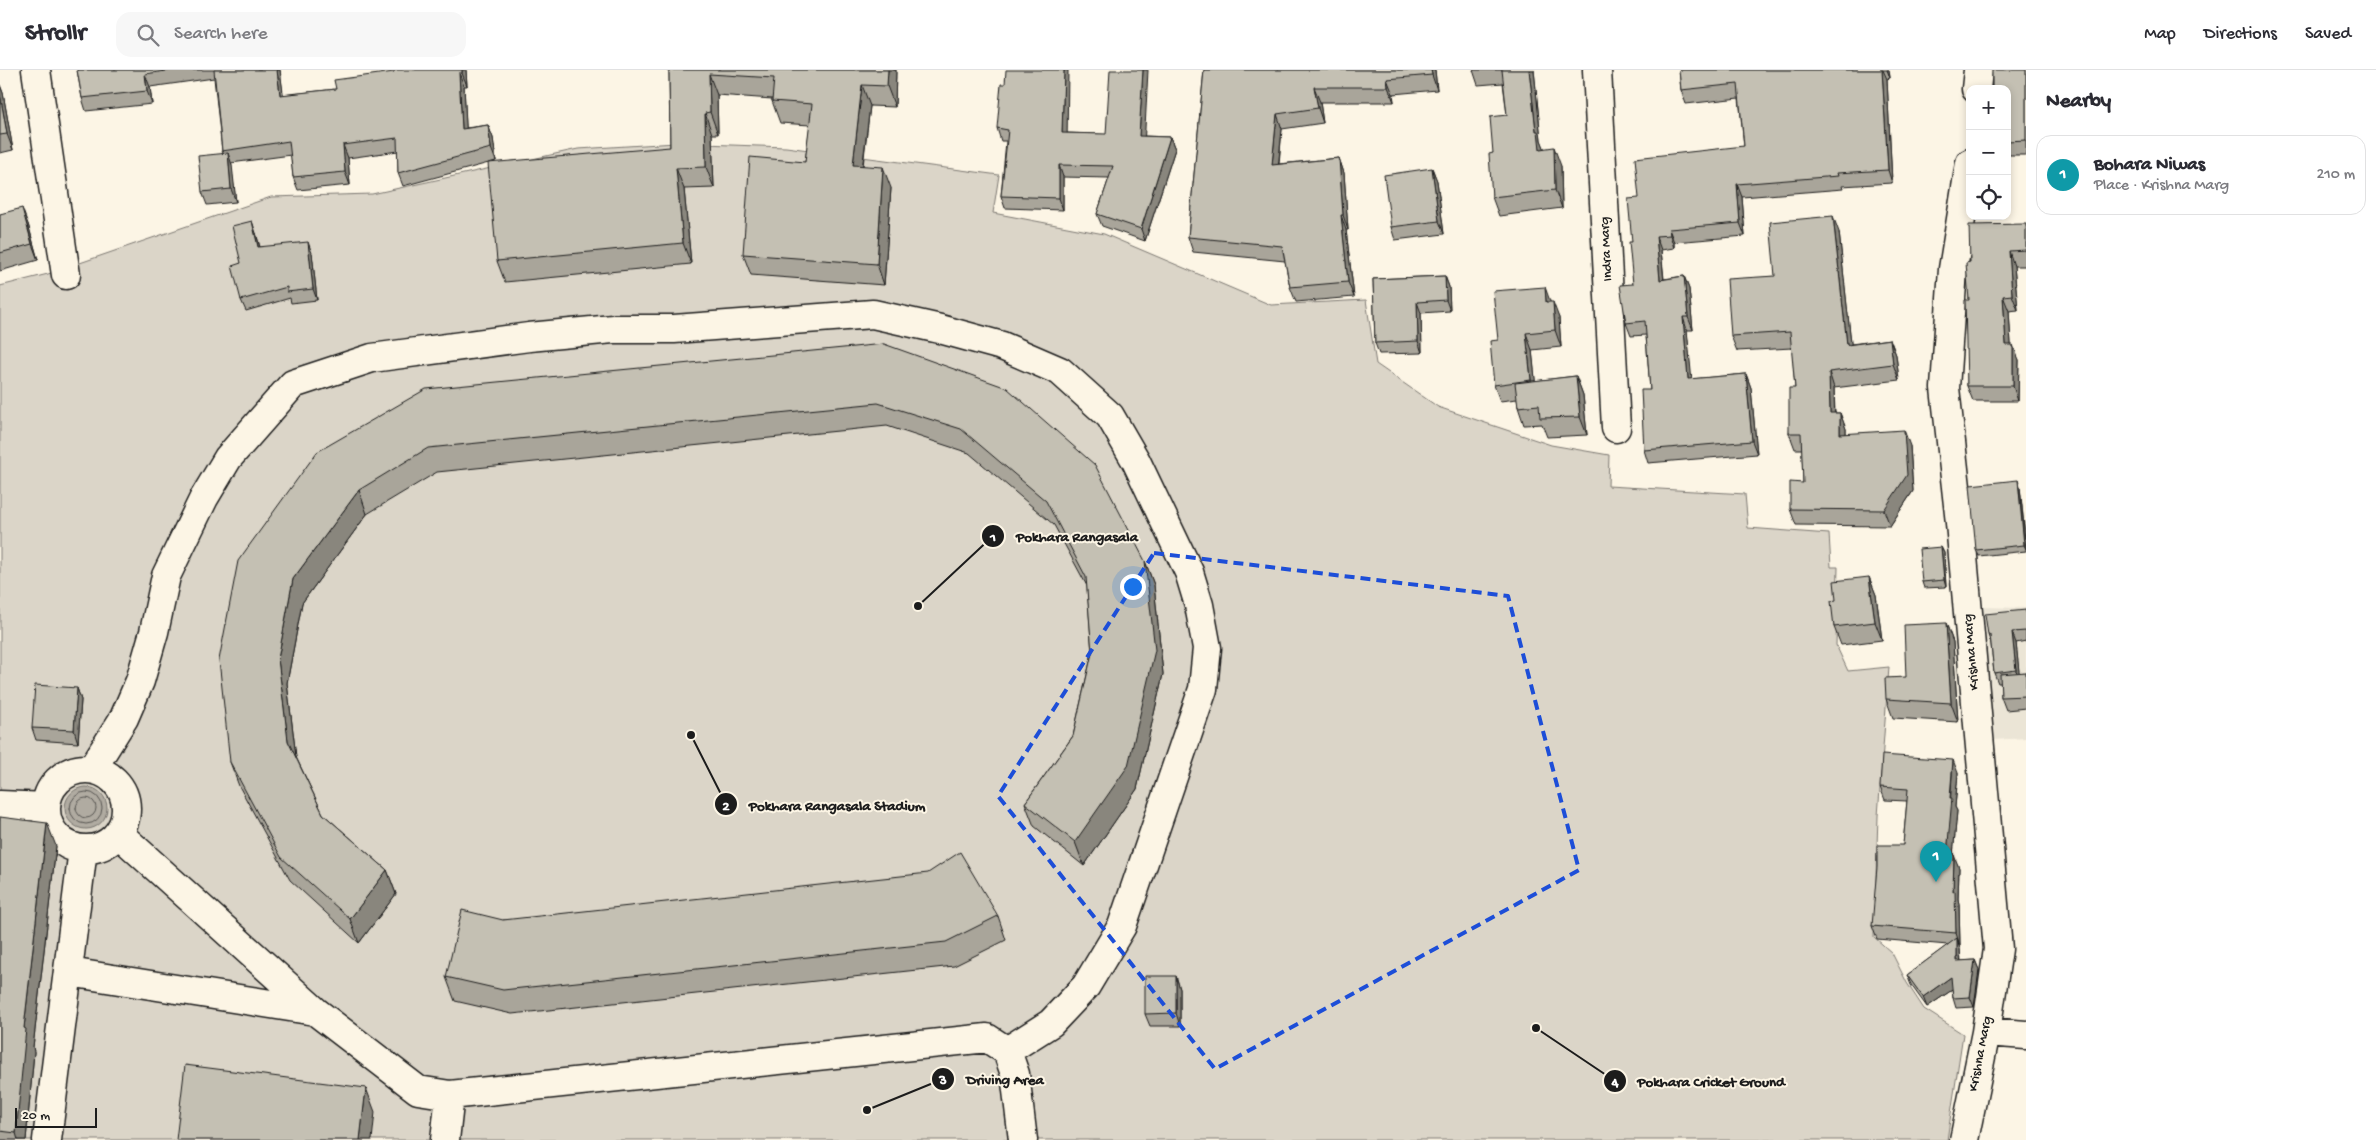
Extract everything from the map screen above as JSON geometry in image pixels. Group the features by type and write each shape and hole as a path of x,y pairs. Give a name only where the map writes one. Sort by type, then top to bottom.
{"street":[{"path":"36,70 66,275"},
{"name":"Indra Marg","path":"1597,70 1616,428"},
{"path":"1976,85 1978,70"},
{"name":"Krishna Marg","path":"1964,1140 1986,1032 1998,949 1960,523 1945,388 1953,269 1968,175"},
{"path":"92,768 124,718 140,681 154,632 166,576 204,498 228,458 293,384 372,358 530,337 613,329 683,328 873,314 940,329 1002,346 1060,371 1110,416 1136,460 1189,572 1199,606 1207,648 1203,689 1122,926 1086,986 1051,1022 1007,1051"},
{"path":"92,768 114,779 121,790 126,814 118,833 106,844 95,848 83,849 70,846 59,839 51,829 46,816 46,807 50,791 57,780 67,773 79,769 92,768"},
{"path":"0,805 46,807"},
{"path":"118,833 315,1011 418,1090 450,1095 988,1038 1007,1051 1015,1074 1023,1140"},
{"path":"47,1140 83,849"},
{"path":"69,972 315,1011"},
{"path":"1986,1032 2026,1035"},
{"path":"445,1140 450,1095"}],"highlighted area":[{"path":"1154,553 1508,596 1579,870 1215,1069 998,796"}],"shaded area":[{"path":"676,143 786,147 999,175 993,213 1104,234 1271,305 1366,300 1376,364 1438,407 1551,445 1609,455 1608,486 1745,494 1748,528 1829,534 1831,567 1838,567 1836,645 1848,671 1889,667 1878,816 1874,937 1892,953 1907,983 1924,1009 1963,1034 1947,1140 0,1140 0,286 48,274 271,197 372,194 578,149"},
{"path":"1976,607 2026,608 2026,738 1993,740"}],"water":[{"path":"82,787 90,787 101,793 107,808 101,823 90,829 82,829 71,823 65,812 65,804 71,793"}],"building":[{"path":"77,70 173,70 145,74 147,91 82,98"},
{"path":"214,70 277,70 280,95 336,89 334,80 394,72 394,70 462,70 462,73 459,73 462,129 488,125 491,148 398,173 397,138 343,145 345,172 293,177 289,141 222,151"},
{"path":"669,70 888,70 887,86 862,85 853,165 883,167 877,264 743,254 750,157 805,162 812,104 772,101 774,78 709,74 710,112 705,113 706,167 676,168 683,243 497,261 488,163 670,147"},
{"path":"1006,70 1064,70 1062,133 1106,134 1110,70 1143,70 1139,136 1170,137 1141,229 1097,214 1113,166 1059,165 1059,198 1001,196 1008,130 997,128 1001,84 1005,84"},
{"path":"1204,70 1431,70 1432,75 1387,79 1388,87 1314,87 1318,108 1277,114 1272,165 1339,158 1343,215 1341,215 1348,282 1290,287 1282,246 1188,237"},
{"path":"1502,70 1529,70 1540,149 1554,147 1555,190 1492,197 1489,154 1493,153 1490,117 1507,115"},
{"path":"1679,70 1882,70 1888,170 1837,173 1838,176 1737,184 1740,223 1669,229 1670,235 1656,236 1660,280 1684,276 1688,317 1683,317 1688,379 1746,374 1752,441 1644,450 1641,390 1650,390 1645,321 1626,323 1620,285 1633,284 1629,242 1632,242 1628,199 1639,198 1635,158 1744,146 1738,84 1681,90"},
{"path":"1992,70 2026,70 2026,140 2011,141 2011,85 1992,85"},
{"path":"0,94 7,134 0,135"},
{"path":"228,153 231,189 202,192 198,156"},
{"path":"1432,168 1439,221 1391,227 1384,175"},
{"path":"22,208 32,244 0,253 0,214"},
{"path":"1833,216 1847,345 1890,339 1893,364 1829,372 1830,413 1840,413 1840,434 1904,430 1907,475 1884,510 1790,509 1790,482 1803,483 1801,433 1789,433 1789,388 1795,388 1790,332 1731,336 1727,279 1775,276 1770,222"},
{"path":"252,221 258,247 308,242 313,289 287,292 287,287 241,300 232,266 241,263 232,226"},
{"path":"2026,224 2026,250 2009,251 2012,295 2003,296 2006,345 2013,345 2013,386 1967,386 1965,300 1969,300 1966,263 1970,262 1969,225"},
{"path":"1445,276 1446,300 1417,302 1418,341 1375,343 1373,279"},
{"path":"1545,287 1546,302 1553,302 1555,330 1526,333 1531,380 1494,385 1490,341 1498,340 1493,291"},
{"path":"884,344 1007,388 1095,465 1145,561 1155,650 1128,766 1075,842 1025,803 1073,736 1092,653 1086,577 1046,501 961,429 878,403 428,448 359,490 293,579 278,659 288,741 323,814 387,870 350,919 281,857 230,762 219,660 238,561 317,452 426,389"},
{"path":"1576,376 1580,417 1540,418 1539,405 1518,407 1515,383"},
{"path":"2018,480 2024,545 1976,550 1970,485"},
{"path":"1941,547 1944,580 1922,582 1919,549"},
{"path":"1869,577 1875,622 1834,627 1831,601 1836,600 1834,581"},
{"path":"2026,610 2026,631 2012,632 2016,670 1994,673 1990,635 1988,635 1985,614"},
{"path":"1946,623 1951,703 1886,699 1885,678 1906,677 1904,625"},
{"path":"2026,672 2026,696 2001,697 2000,674"},
{"path":"35,685 77,688 74,730 32,728"},
{"path":"1882,755 1953,760 1947,854 1954,855 1953,892 1955,891 1956,933 1872,926 1877,845 1903,845 1908,789 1880,787"},
{"path":"0,817 47,823 24,1028 26,1029 16,1133 0,1131"},
{"path":"960,852 998,916 946,942 503,990 446,977 462,910 503,920 928,873"},
{"path":"1957,938 1957,961 1975,960 1970,997 1953,998 1951,977 1923,997 1907,975"},
{"path":"1145,976 1176,976 1176,1013 1145,1014"},
{"path":"185,1065 366,1088 360,1140 176,1140"}],"place":[{"name":"Pokhara Rangasala","path":"918,606"},
{"name":"Pokhara Rangasala Stadium","path":"691,735"},
{"name":"Bohara Niwas","path":"1936,882"},
{"name":"Pokhara Cricket Ground","path":"1536,1028"},
{"name":"Driving Area","path":"867,1110"}]}
